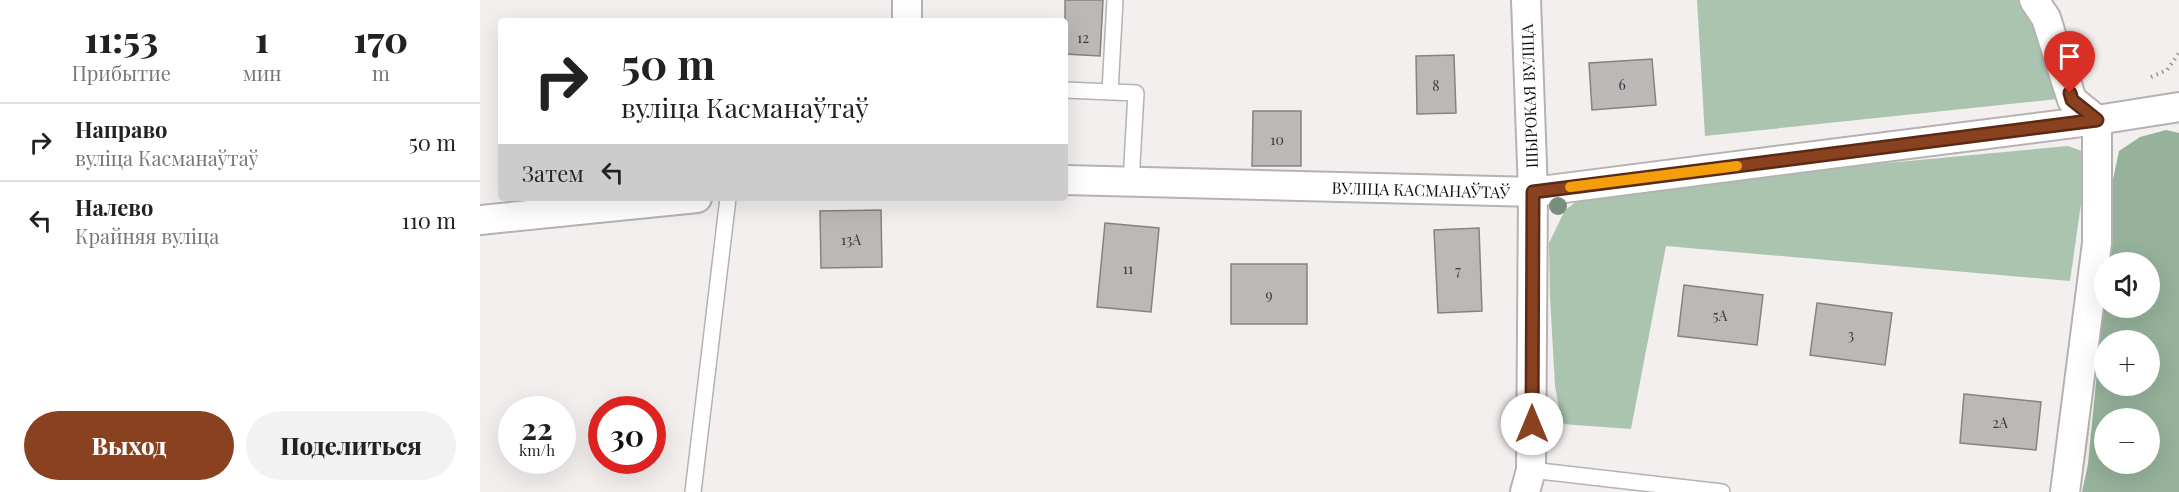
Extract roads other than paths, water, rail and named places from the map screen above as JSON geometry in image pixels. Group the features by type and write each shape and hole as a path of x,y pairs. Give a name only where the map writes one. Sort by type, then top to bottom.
{"street":[{"path":"907,0 907,18"},
{"name":"ШЫРОКАЯ ВУЛІЦА","path":"1526,0 1533,192 1528,481"},
{"path":"2034,0 2046,18 2072,100 2097,120 2097,243 2066,492"},
{"name":"ВУЛІЦА КАСМАНАЎТАЎ","path":"1068,180 1533,192 2097,120 2179,107"},
{"path":"480,220 667,201"}],"lane":[{"path":"1110,92 1115,0"},
{"path":"1068,90 1136,93 1131,182"},
{"path":"693,492 728,201"},
{"path":"1528,481 1722,492"}]}
